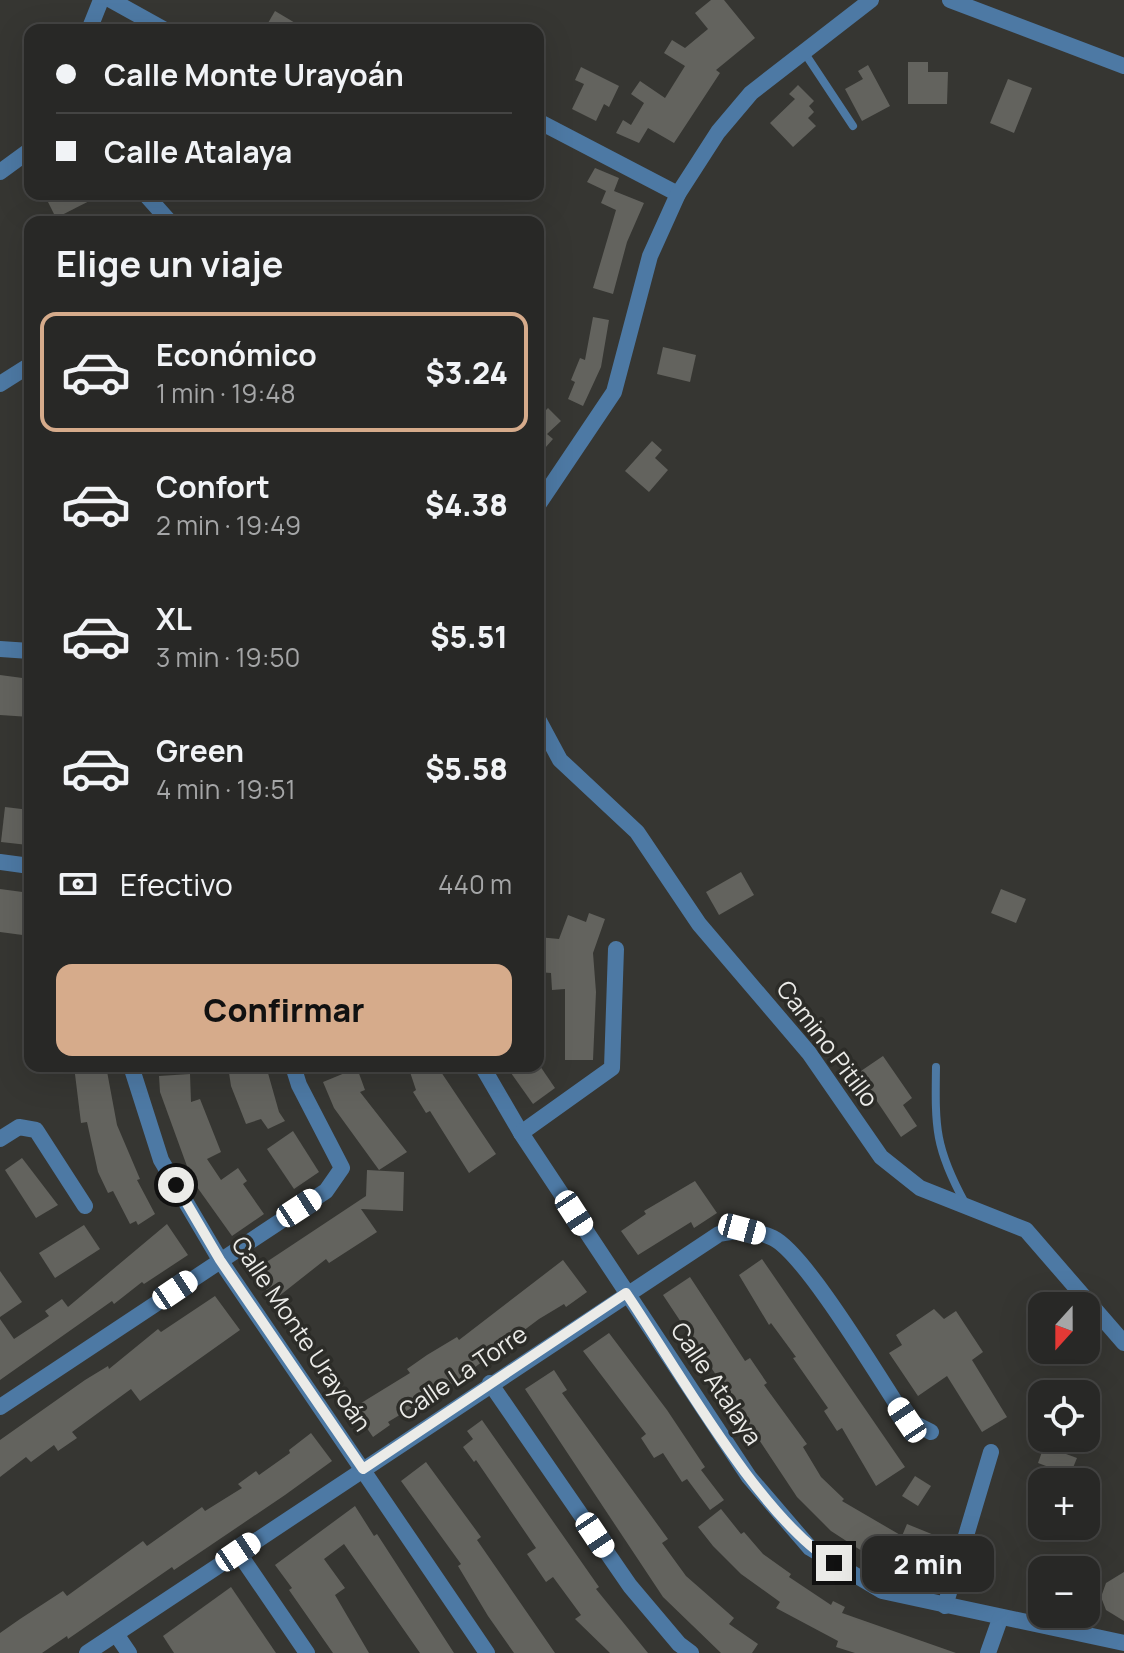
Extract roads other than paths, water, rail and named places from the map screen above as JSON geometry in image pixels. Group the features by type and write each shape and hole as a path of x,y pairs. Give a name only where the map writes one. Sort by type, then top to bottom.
{"street":[{"path":"91,24 101,0"},
{"path":"111,0 154,24"},
{"path":"544,482 614,392 650,256 678,194 718,132 751,93 871,0"},
{"path":"950,0 1124,66"},
{"path":"544,124 678,194"},
{"path":"0,172 24,154"},
{"path":"150,200 165,216"},
{"path":"0,384 24,369"},
{"path":"0,649 24,651"},
{"name":"Camino Pitillo","path":"544,730 560,760 637,832 699,924 809,1053 881,1157 920,1188 1026,1230 1124,1343"},
{"path":"0,862 24,865"},
{"path":"521,1133 612,1068 616,949"},
{"name":"Calle Monte Urayoán","path":"133,1072 161,1160 220,1260 487,1653"},
{"path":"0,1407 326,1191 342,1168 295,1072"},
{"name":"Calle Atalaya","path":"485,1072 521,1133 749,1477 810,1548 882,1591 1000,1619"},
{"path":"0,1139 19,1127 36,1130 85,1206"},
{"name":"Calle La Torre","path":"87,1653 719,1234 742,1229 774,1238 803,1264 907,1420 931,1432"},
{"path":"490,1383 630,1586 679,1644 691,1653"},
{"path":"945,1606 991,1452"},
{"path":"238,1552 307,1653"},
{"path":"988,1653 1000,1619 1124,1643"},
{"path":"116,1634 129,1653"}],"lane":[{"path":"804,52 853,126"},
{"path":"936,1067 935,1119 944,1163 968,1207"}]}
